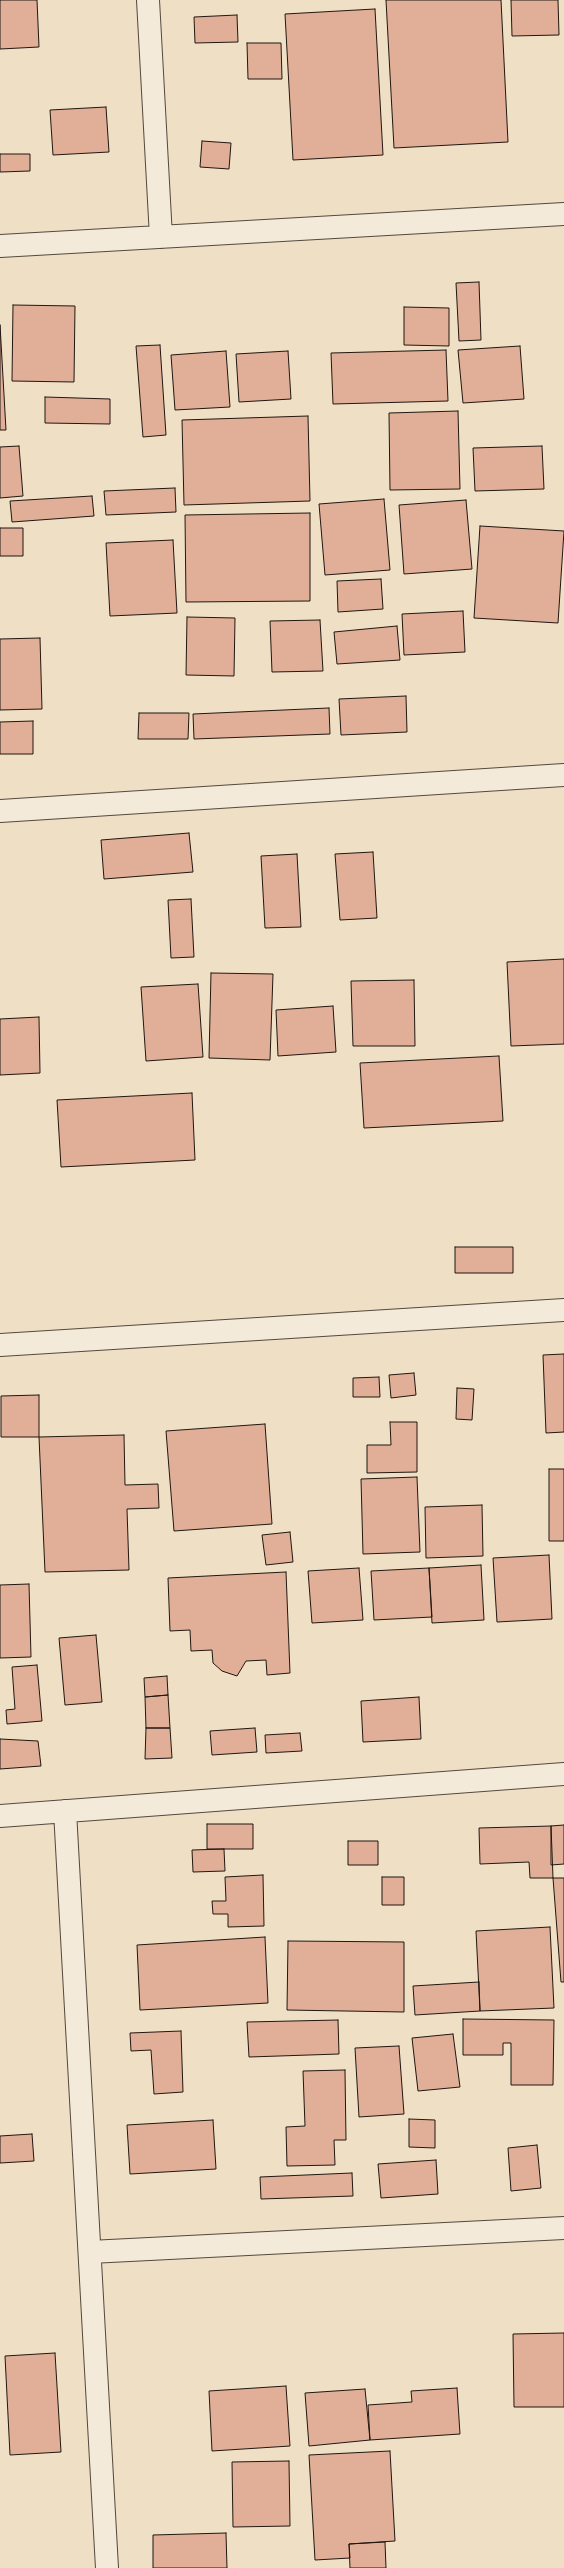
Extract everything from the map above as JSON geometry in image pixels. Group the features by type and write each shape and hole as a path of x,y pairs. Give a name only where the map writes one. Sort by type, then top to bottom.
{"street":[{"path":"148,0 161,237"},
{"path":"0,246 564,214"},
{"path":"0,812 564,775"},
{"path":"0,1345 564,1310"},
{"path":"0,1816 564,1774"},
{"path":"65,1811 107,2568"},
{"path":"90,2252 564,2228"}],"building":[{"path":"0,0 37,0 39,47 0,49"},
{"path":"386,0 501,0 508,142 394,148"},
{"path":"511,0 558,0 559,35 512,36"},
{"path":"375,9 383,155 293,160 285,14"},
{"path":"237,15 238,42 195,43 194,17"},
{"path":"247,43 281,43 282,79 248,79"},
{"path":"106,107 109,152 53,155 50,110"},
{"path":"202,141 231,143 229,169 200,167"},
{"path":"0,154 30,154 30,171 0,172"},
{"path":"479,282 481,340 459,341 456,283"},
{"path":"13,305 75,306 74,382 12,381"},
{"path":"404,307 449,308 449,346 404,345"},
{"path":"0,325 6,430 0,430"},
{"path":"160,345 166,435 143,437 136,346"},
{"path":"520,346 524,399 463,403 458,350"},
{"path":"446,350 448,401 333,404 331,353"},
{"path":"226,351 230,407 175,410 171,355"},
{"path":"288,351 291,399 239,402 236,354"},
{"path":"45,397 110,399 110,424 45,423"},
{"path":"458,411 460,489 390,490 389,413"},
{"path":"308,416 310,501 184,505 182,420"},
{"path":"19,446 23,496 0,498 0,447"},
{"path":"542,446 544,489 475,491 473,448"},
{"path":"175,488 176,512 106,515 104,491"},
{"path":"92,496 94,516 12,522 10,501"},
{"path":"384,499 390,570 325,575 319,504"},
{"path":"466,500 472,569 404,574 399,505"},
{"path":"310,513 310,601 186,602 185,515"},
{"path":"480,526 564,531 558,623 474,618"},
{"path":"0,528 23,528 23,556 0,556"},
{"path":"173,540 177,613 110,616 106,543"},
{"path":"381,579 383,609 338,612 337,581"},
{"path":"463,611 465,652 404,655 402,614"},
{"path":"187,617 235,618 234,676 186,675"},
{"path":"320,620 323,671 272,672 270,621"},
{"path":"397,626 400,660 337,664 334,632"},
{"path":"40,638 42,709 0,710 0,639"},
{"path":"406,696 407,732 341,735 339,699"},
{"path":"329,708 330,734 194,739 193,714"},
{"path":"139,713 189,713 188,739 138,739"},
{"path":"33,721 33,754 0,754 0,722"},
{"path":"189,833 193,872 104,879 101,840"},
{"path":"373,852 377,918 340,920 335,854"},
{"path":"297,854 301,927 265,928 261,856"},
{"path":"191,899 194,957 171,958 168,900"},
{"path":"564,959 564,1044 511,1046 507,962"},
{"path":"211,973 273,974 270,1060 209,1058"},
{"path":"414,980 415,1046 353,1046 351,981"},
{"path":"198,984 203,1057 146,1061 141,987"},
{"path":"333,1006 336,1052 278,1056 276,1010"},
{"path":"39,1017 40,1073 0,1075 0,1019"},
{"path":"499,1056 503,1121 364,1128 360,1063"},
{"path":"192,1093 195,1160 61,1167 57,1100"},
{"path":"455,1247 513,1247 513,1273 455,1273"},
{"path":"564,1354 564,1432 546,1433 543,1355"},
{"path":"414,1373 416,1395 391,1398 389,1375"},
{"path":"379,1377 380,1397 353,1397 353,1378"},
{"path":"457,1388 474,1389 472,1420 456,1419"},
{"path":"39,1395 39,1437 1,1437 1,1396"},
{"path":"390,1422 417,1422 417,1472 367,1473 367,1445 391,1445"},
{"path":"265,1424 272,1524 174,1531 166,1431"},
{"path":"124,1435 125,1485 158,1484 159,1508 127,1509 129,1570 45,1572 39,1437"},
{"path":"549,1469 564,1469 564,1541 549,1541"},
{"path":"417,1477 420,1552 363,1554 361,1479"},
{"path":"482,1505 483,1556 426,1558 425,1507"},
{"path":"290,1532 293,1562 266,1565 262,1535"},
{"path":"549,1555 552,1619 497,1622 493,1558"},
{"path":"481,1565 484,1620 432,1623 429,1568"},
{"path":"359,1568 363,1620 312,1623 308,1571"},
{"path":"429,1568 432,1617 374,1620 371,1571"},
{"path":"286,1572 290,1673 267,1675 266,1660 246,1661 237,1676 222,1671 213,1663 212,1650 191,1651 190,1630 170,1631 168,1578"},
{"path":"29,1584 31,1657 0,1658 0,1585"},
{"path":"96,1635 102,1702 65,1705 59,1638"},
{"path":"37,1665 42,1721 7,1724 6,1710 15,1709 12,1667"},
{"path":"167,1676 168,1695 145,1697 144,1678"},
{"path":"168,1695 170,1728 146,1728 145,1697"},
{"path":"419,1697 421,1739 363,1742 361,1701"},
{"path":"146,1728 170,1728 172,1758 145,1759"},
{"path":"255,1728 257,1752 212,1755 210,1731"},
{"path":"300,1733 302,1751 266,1753 265,1735"},
{"path":"0,1739 38,1741 41,1766 0,1769"},
{"path":"207,1824 253,1824 253,1849 207,1849"},
{"path":"564,1825 564,1864 551,1865 551,1826"},
{"path":"551,1826 553,1878 530,1878 529,1862 480,1864 479,1828"},
{"path":"348,1841 378,1841 378,1865 348,1865"},
{"path":"224,1849 225,1871 193,1872 192,1850"},
{"path":"263,1875 264,1926 228,1927 228,1914 213,1914 212,1901 226,1901 225,1877"},
{"path":"382,1877 404,1877 404,1905 382,1905"},
{"path":"553,1878 564,1878 564,1982 561,1982"},
{"path":"550,1927 554,2008 480,2011 476,1931"},
{"path":"265,1937 268,2003 140,2010 137,1945"},
{"path":"288,1941 404,1942 404,2012 287,2010"},
{"path":"479,1982 480,2011 415,2015 413,1986"},
{"path":"463,2019 554,2020 553,2085 511,2085 511,2043 503,2043 503,2055 463,2055"},
{"path":"338,2020 339,2054 249,2057 247,2022"},
{"path":"181,2031 183,2092 154,2094 151,2050 131,2051 130,2033"},
{"path":"453,2034 460,2087 418,2091 412,2038"},
{"path":"399,2046 404,2114 359,2117 355,2048"},
{"path":"345,2070 346,2140 334,2140 335,2165 287,2166 286,2127 305,2126 303,2071"},
{"path":"409,2119 435,2120 435,2148 409,2147"},
{"path":"213,2120 216,2169 130,2174 127,2125"},
{"path":"32,2134 34,2161 0,2163 0,2136"},
{"path":"537,2145 541,2188 511,2191 508,2148"},
{"path":"436,2160 438,2194 381,2198 378,2164"},
{"path":"352,2173 353,2196 261,2199 260,2177"},
{"path":"564,2333 564,2407 514,2407 513,2334"},
{"path":"55,2353 61,2452 10,2455 5,2356"},
{"path":"286,2386 290,2446 212,2451 209,2391"},
{"path":"457,2388 460,2434 370,2440 368,2405 412,2402 411,2391"},
{"path":"365,2389 370,2440 309,2446 305,2393"},
{"path":"390,2451 395,2541 349,2544 350,2558 315,2560 309,2455"},
{"path":"289,2461 290,2526 233,2527 232,2462"},
{"path":"226,2533 227,2568 153,2568 153,2535"},
{"path":"385,2542 386,2568 350,2568 349,2544"}]}
